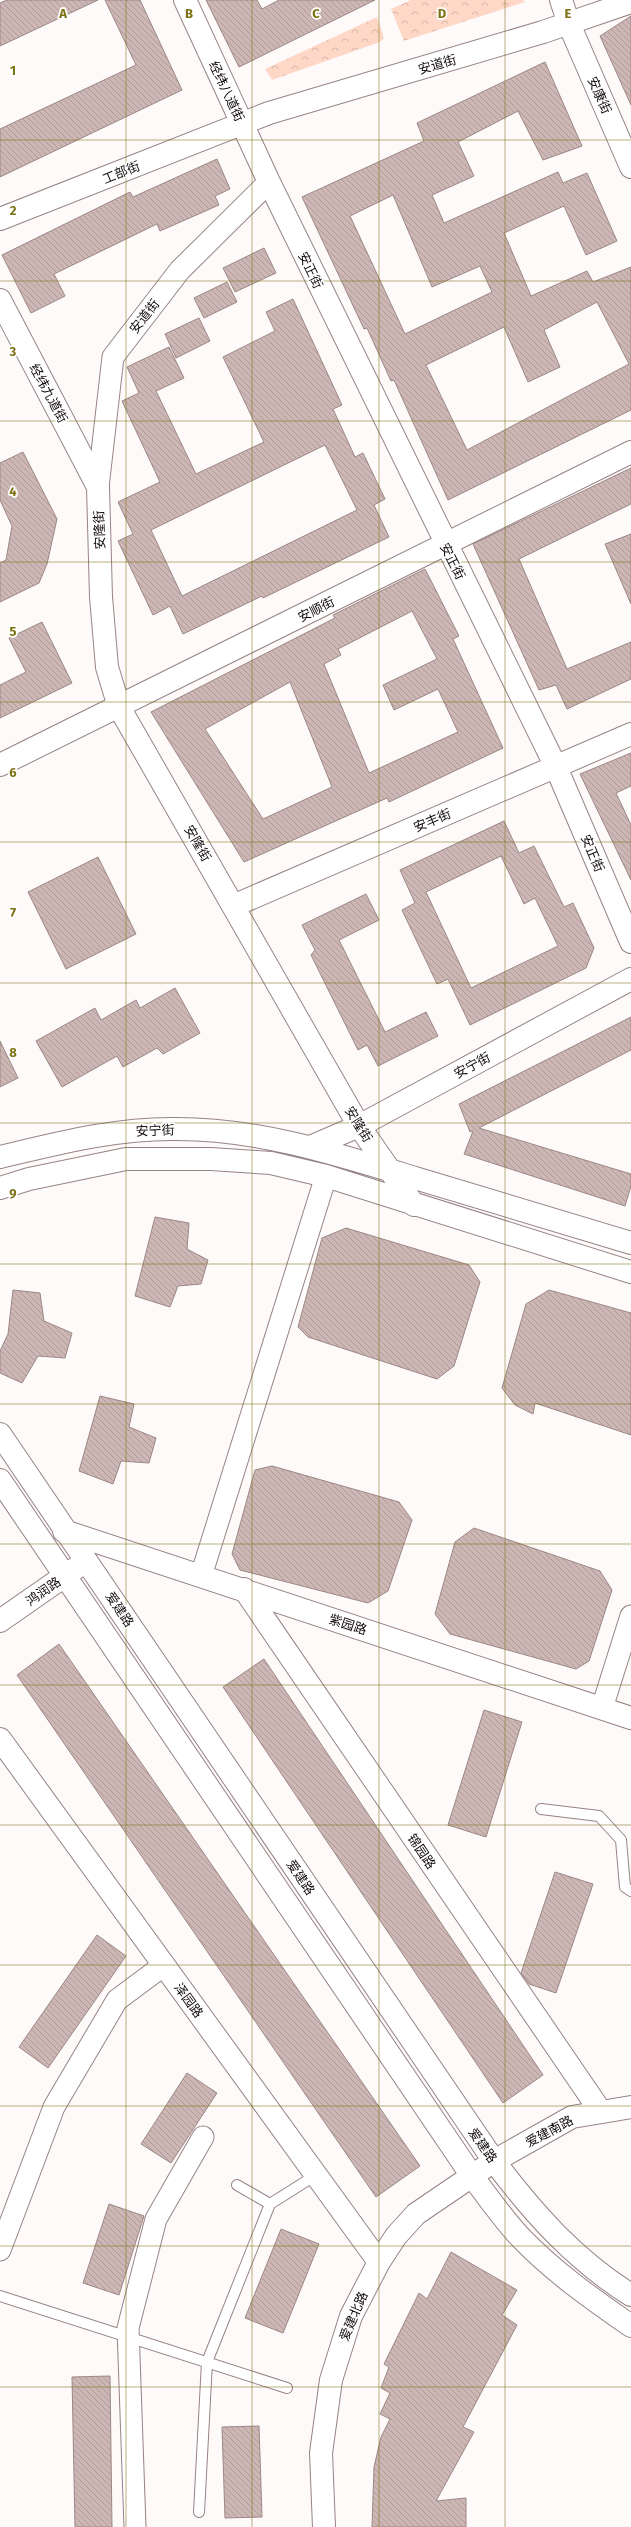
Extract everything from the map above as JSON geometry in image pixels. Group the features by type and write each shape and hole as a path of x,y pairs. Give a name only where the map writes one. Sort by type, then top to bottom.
{"street":[{"name":"经纬八道街","path":"185,0 268,182"},
{"name":"安康街","path":"561,0 569,24 631,167"},
{"name":"安道街","path":"242,124 269,113 569,24 631,2"},
{"name":"工部街","path":"0,219 242,124"},
{"name":"安道街","path":"98,487 113,357 180,270 268,182"},
{"name":"安正街","path":"268,182 556,767 631,942"},
{"name":"经纬九道街","path":"0,300 98,487"},
{"name":"安顺街","path":"0,765 120,707 631,452"},
{"name":"安隆街","path":"98,487 101,597 107,667 120,707 359,1126 414,1205"},
{"name":"安丰街","path":"234,906 631,734"},
{"name":"安宁街","path":"310,1147 359,1126 631,979"},
{"name":"安宁街","path":"0,1157 89,1135 137,1130 177,1129 246,1133 310,1147 390,1170"},
{"path":"0,1188 29,1179 126,1159 211,1159 271,1163 326,1176 414,1205 631,1272"},
{"path":"390,1170 631,1242"},
{"path":"201,1576 326,1176"},
{"name":"爱建路","path":"0,1434 64,1531 87,1561 494,2161 525,2202 554,2235 592,2268 631,2295"},
{"name":"爱建路","path":"0,1480 472,2176 503,2217 541,2257 567,2280 631,2326"},
{"name":"紫园路","path":"64,1531 631,1718"},
{"name":"鸿润路","path":"0,1621 87,1561"},
{"name":"锦园路","path":"244,1590 601,2112"},
{"path":"602,1708 631,1616"},
{"name":"泽园路","path":"0,1739 379,2262"},
{"path":"0,2250 54,2107 117,2000 164,1965"},
{"name":"爱建南路","path":"494,2161 572,2117 631,2107"},
{"path":"135,2527 128,2328 156,2219 203,2137"},
{"name":"爱建北路","path":"324,2527 321,2453 331,2380 351,2316 379,2262 396,2236 416,2214 494,2161"}],"lane":[{"path":"541,1809 599,1816 621,1840 624,1887 631,1891"},
{"path":"199,2512 207,2362 270,2204 316,2175"},
{"path":"238,2185 270,2204"},
{"path":"0,2296 287,2388"}],"green space":[{"path":"411,0 523,0 525,2 404,41 391,9"},
{"path":"377,17 384,38 380,42 272,80 265,69"}],"building":[{"path":"7,0 98,0 0,46 0,3"},
{"path":"105,0 140,0 182,90 0,177 0,129 136,65"},
{"path":"206,0 257,0 262,9 279,0 375,0 239,67"},
{"path":"631,16 631,105 600,36"},
{"path":"545,62 582,146 543,160 518,111 458,142 474,176 432,195 444,223 558,172 563,183 587,173 617,241 586,255 564,206 504,233 531,296 587,271 593,282 631,267 631,410 448,500 394,380 391,381 367,328 364,329 302,197 424,141 417,123","holes":["393,195 432,287 480,266 492,292 405,334 350,216","597,302 629,364 467,450 426,365 504,327 528,382 560,367 544,330"]},
{"path":"217,159 230,189 215,196 219,205 160,231 157,224 54,274 65,296 31,313 2,255 130,192 133,197"},
{"path":"264,248 276,273 235,292 223,268"},
{"path":"227,282 237,302 204,318 194,298"},
{"path":"293,299 342,405 333,409 355,457 363,453 385,499 374,505 389,537 263,598 262,596 183,634 170,606 153,615 118,541 133,534 118,502 160,482 122,401 139,393 127,367 169,347 184,378 156,391 196,474 264,442 223,357 275,331 266,312","holes":["325,445 357,510 182,596 151,530"]},
{"path":"199,318 210,341 176,358 165,334"},
{"path":"23,452 57,519 47,564 39,583 0,602 0,563 6,560 12,526 0,500 0,463"},
{"path":"631,468 631,504 519,559 567,669 631,642 631,679 567,709 556,685 539,690 473,544"},
{"path":"631,534 631,604 605,544"},
{"path":"425,569 459,636 453,639 503,748 389,802 387,798 244,862 151,712 335,618 333,615","holes":["412,611 437,659 383,685 394,710 438,689 458,732 369,773 324,664 341,655 338,649","290,682 332,787 263,819 205,729"]},
{"path":"42,622 72,683 0,718 0,685 26,672 9,638"},
{"path":"631,753 631,786 616,793 631,825 631,880 580,774"},
{"path":"504,821 519,853 534,846 564,907 573,903 594,948 586,968 470,1025 448,979 437,984 402,910 415,903 400,870","holes":["501,856 524,904 535,898 558,946 471,988 426,892"]},
{"path":"98,857 136,934 66,969 28,892"},
{"path":"366,894 379,920 339,940 385,1032 426,1012 438,1036 378,1066 367,1045 358,1050 311,955 315,950 302,925"},
{"path":"175,988 200,1033 163,1054 157,1048 123,1067 117,1056 62,1087 36,1041 95,1008 101,1020 136,1000 140,1008"},
{"path":"631,1017 631,1050 479,1128 631,1174 631,1186 625,1206 464,1154 473,1131 470,1132 459,1104"},
{"path":"0,1041 18,1078 0,1087"},
{"path":"155,1217 189,1223 187,1249 208,1260 201,1284 178,1286 170,1307 135,1296"},
{"path":"346,1228 469,1265 480,1282 454,1366 437,1379 308,1337 298,1327 322,1238"},
{"path":"13,1290 40,1293 44,1321 72,1333 65,1358 38,1356 22,1383 0,1373 0,1351 8,1334"},
{"path":"549,1290 631,1313 631,1435 535,1403 533,1414 515,1405 502,1388 526,1304"},
{"path":"100,1396 134,1404 129,1427 156,1438 149,1463 121,1461 113,1484 79,1471"},
{"path":"272,1466 399,1502 412,1520 388,1591 368,1603 240,1570 232,1554 255,1470"},
{"path":"474,1528 600,1571 612,1590 589,1661 576,1669 450,1634 435,1614 455,1542"},
{"path":"59,1644 420,2166 376,2197 17,1675"},
{"path":"264,1659 543,2075 503,2103 223,1687"},
{"path":"484,1710 522,1722 486,1837 448,1825"},
{"path":"555,1872 593,1884 556,1993 529,1984 521,1973"},
{"path":"97,1935 126,1956 48,2068 19,2047"},
{"path":"187,2073 217,2093 171,2163 141,2144"},
{"path":"109,2204 144,2216 119,2295 83,2283"},
{"path":"281,2229 319,2244 283,2333 245,2318"},
{"path":"451,2252 517,2290 502,2315 517,2325 463,2427 474,2432 436,2501 466,2498 466,2527 372,2527 374,2467 381,2437 390,2419 380,2414 390,2393 381,2388 389,2367 384,2364 419,2293 427,2299"},
{"path":"110,2376 112,2527 75,2527 72,2377"},
{"path":"259,2426 262,2517 225,2518 222,2427"}]}
